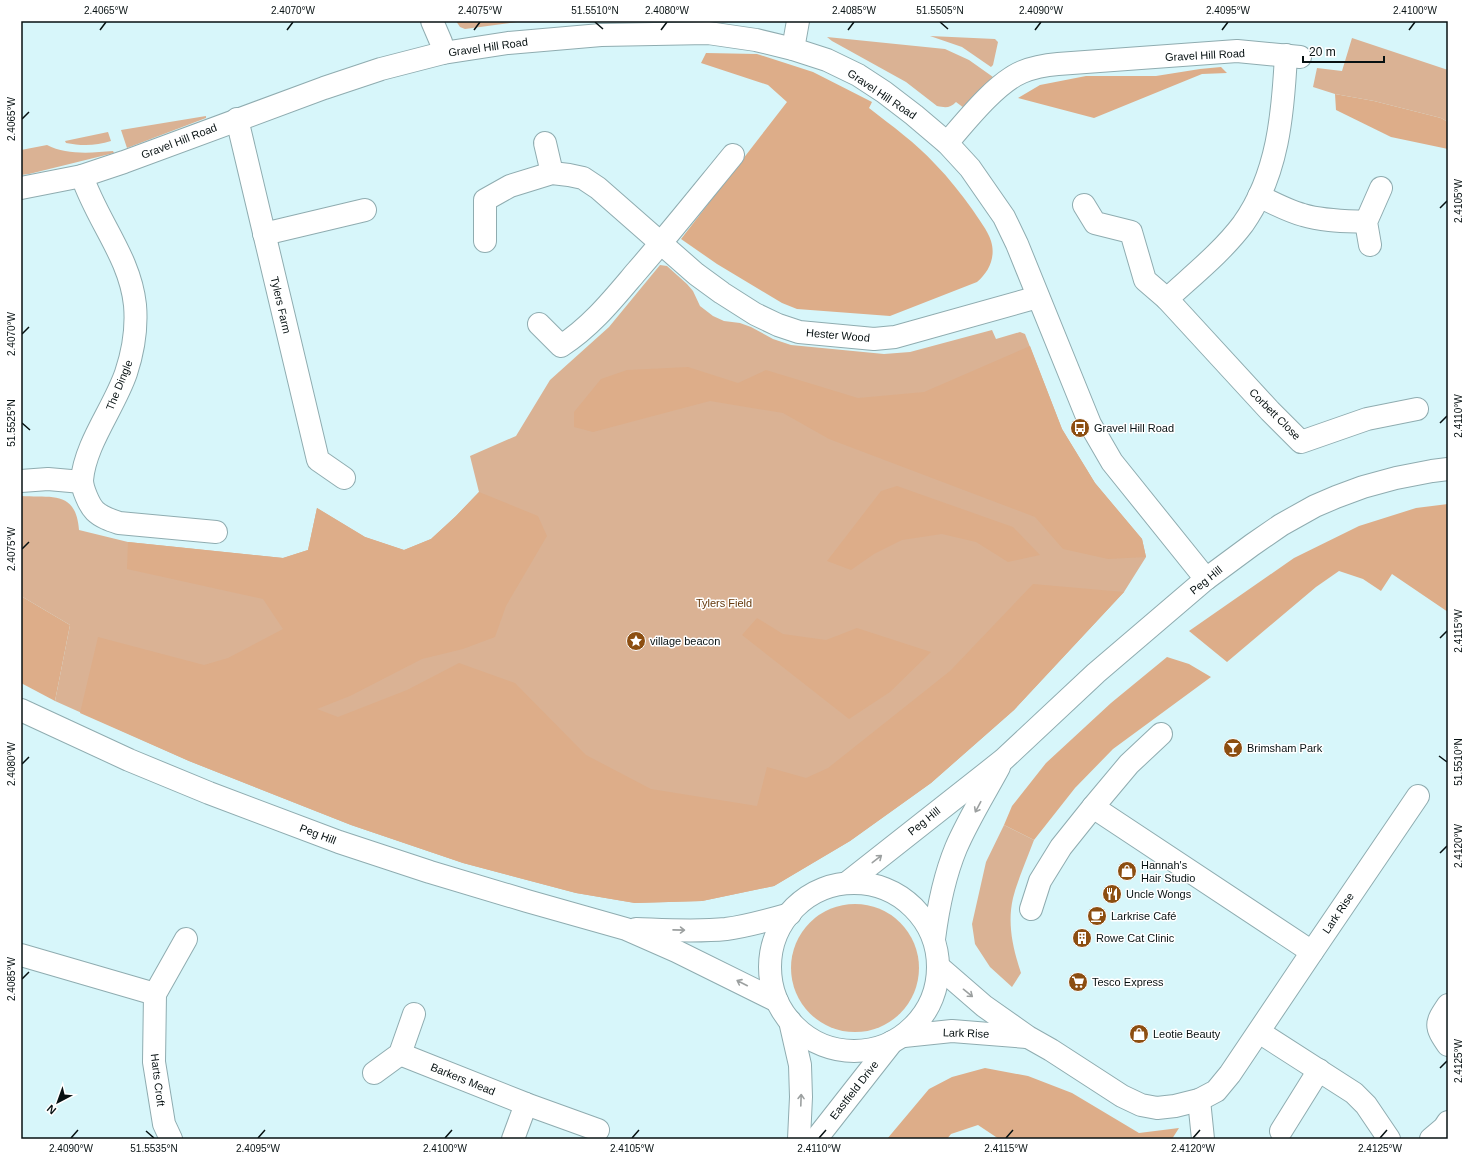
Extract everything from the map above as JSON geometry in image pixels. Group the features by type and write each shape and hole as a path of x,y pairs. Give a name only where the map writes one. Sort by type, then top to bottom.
{"street":[{"path":"432,21 441,42 443,53"},
{"path":"793,49 798,21"},
{"name":"Gravel Hill Road","path":"21,188 82,176 138,157 236,119 381,70 443,53 508,42 593,35 708,33 756,40 793,49 827,60 858,75 914,115 947,143 970,168 1004,217 1017,244 1090,424 1112,462 1206,579"},
{"name":"Gravel Hill Road","path":"947,143 985,101 1005,82 1022,72 1040,66 1237,51 1293,56 1283,99 1274,152 1268,176 1259,196"},
{"name":"Tylers Farm","path":"236,119 318,460 344,478"},
{"path":"545,143 552,173"},
{"path":"539,324 562,346 574,338 600,314 661,243 733,155"},
{"name":"Hester Wood","path":"485,241 485,200 510,186 552,173 569,174 583,178 598,188 696,274 722,293 755,314 778,325 799,332 874,339 895,337 1038,297"},
{"name":"The Dingle","path":"82,176 96,212 121,254 130,277 135,304 136,328 132,352 125,375 87,457 82,482 89,505 95,512 119,523 216,532"},
{"path":"1370,245 1366,222 1381,188"},
{"path":"1167,299 1224,246 1242,224 1259,196 1303,215 1333,220 1366,222"},
{"name":"Corbett Close","path":"1084,205 1095,223 1131,232 1145,280 1167,299 1270,411 1301,442 1367,419 1417,409"},
{"path":"264,234 365,210"},
{"name":"Peg Hill","path":"847,883 1003,760 1096,673 1206,579 1269,533 1315,506 1363,487 1432,471 1448,469"},
{"path":"21,481 48,479 82,482"},
{"name":"Peg Hill","path":"21,710 129,760 209,793 339,842 430,872 626,929"},
{"path":"1031,909 1040,881 1061,847 1093,806 1130,764 1161,734"},
{"name":"Peg Hill","path":"934,939 938,908 945,880 956,848 1003,760"},
{"name":"Lark Rise","path":"939,967 984,1006 1028,1037 1051,1050 1122,1096 1141,1105 1157,1108 1175,1106 1199,1100 1216,1091 1230,1074 1260,1032 1312,952 1418,796"},
{"path":"1093,806 1312,952"},
{"path":"898,1039 881,1047 855,1051 829,1048 807,1037 790,1021 777,1001 771,978 771,954 780,927 796,905 820,890 847,883 874,885 900,896 921,915 934,939"},
{"path":"626,929 726,929 790,914"},
{"path":"626,929 676,951 777,1001"},
{"name":"Harts Croft","path":"171,1139 164,1124 154,1062 155,994 186,939"},
{"name":"Eastfield Drive","path":"816,1139 898,1039 922,1018 935,994 939,967 934,939"},
{"path":"21,955 155,994"},
{"path":"1448,1005 1439,1018 1438,1028 1448,1045"},
{"path":"374,1073 400,1054 414,1014"},
{"path":"790,1021 800,1065 801,1097 799,1139"},
{"name":"Lark Rise","path":"898,1039 952,1031 1028,1037"},
{"path":"1260,1032 1354,1093 1366,1104 1389,1139"},
{"name":"Barkers Mead","path":"400,1054 526,1104 598,1130"},
{"path":"1281,1131 1319,1070"},
{"path":"1199,1100 1203,1139"},
{"path":"514,1139 526,1104"},
{"path":"1431,1139 1444,1128 1448,1122"}],"green space":[{"path":"456,21 525,21 465,29 460,27"},
{"path":"930,36 995,39 998,42 993,65 991,67 962,47"},
{"path":"827,37 945,49 969,60 993,77 964,108 956,102 948,107 937,106 906,82"},
{"path":"1352,38 1448,70 1448,122 1441,118 1374,101 1335,94 1313,87 1317,68 1342,71"},
{"path":"206,116 206,118 127,148 121,130"},
{"path":"108,132 111,141 100,144 77,145 66,143 65,141"},
{"path":"47,145 70,152 87,153 113,151 114,153 21,175 21,150"},
{"name":"Tylers Field","path":"660,265 667,266 687,284 693,291 700,306 713,316 724,321 740,323 751,327 773,339 791,345 884,354 910,352 992,330 996,339 1020,332 1025,334 1062,429 1095,483 1142,539 1146,557 1124,592 1014,710 931,783 850,841 774,886 702,901 635,903 576,893 463,863 351,825 189,761 55,701 70,625 21,596 21,496 52,497 67,502 73,508 77,517 79,530 128,542 283,558 308,550 317,508 365,537 404,550 431,539 479,492 470,456 516,436 550,380 609,327"},
{"path":"1004,825 1034,840 1017,884 1011,908 1012,936 1021,973 1012,987 990,967 975,944 972,924 986,862"},
{"path":"855,904 879,909 900,923 914,944 919,968 914,992 900,1013 879,1027 855,1032 831,1027 810,1013 796,992 791,968 796,944 810,923 831,909"}],"shaded area":[{"path":"706,53 757,54 813,72 872,102 869,108 928,156 955,186 983,225 991,241 993,253 985,274 977,282 890,316 797,309 782,303 717,264 681,239 787,102 768,85 701,63"},
{"path":"1221,67 1227,73 1202,74 1094,118 1018,98 1040,85 1086,76 1156,76"},
{"path":"1335,94 1374,101 1441,118 1448,122 1448,149 1391,137 1336,110"},
{"path":"1030,346 1062,429 1095,483 1142,539 1146,557 1108,559 1063,549 1035,517 829,439 783,413 710,401 593,432 574,427 574,412 601,379 627,370 688,367 738,383 766,370 858,398 924,392"},
{"path":"897,486 1013,527 1040,555 1008,562 976,542 942,534 902,540 874,554 851,570 827,561 881,491"},
{"path":"479,492 538,516 547,536 506,606 495,637 463,649 422,659 350,696 317,709 338,717 407,690 459,663 515,683 586,755 651,789 757,806 767,767 806,778 828,768 950,671 1033,584 1124,592 1014,710 931,783 850,841 774,886 702,901 635,903 576,893 463,863 351,825 189,761 80,713 98,637 204,665 228,658 283,629 263,599 127,569 128,542 283,558 308,550 317,508 365,537 404,550 431,539"},
{"path":"1448,504 1448,612 1392,574 1381,591 1363,579 1339,571 1316,587 1227,662 1189,631 1294,558 1359,526 1416,508"},
{"path":"21,596 70,625 55,701 21,683"},
{"path":"757,618 783,634 826,640 857,628 931,652 890,692 849,719 742,635"},
{"path":"1167,657 1189,664 1211,677 1113,749 1075,788 1034,840 1004,825 1012,806 1046,763 1111,703"},
{"path":"985,1068 1028,1076 1072,1093 1139,1133 1179,1128 1172,1139 999,1139 978,1125 951,1134 947,1139 887,1139 929,1089 952,1077"}],"place":[{"name":"Gravel Hill Road","path":"1080,428"},
{"name":"village beacon","path":"636,641"},
{"name":"Brimsham Park","path":"1233,748"},
{"name":"Hannah's Hair Studio","path":"1127,871"},
{"name":"Uncle Wongs","path":"1112,894"},
{"name":"Larkrise Café","path":"1097,916"},
{"name":"Rowe Cat Clinic","path":"1082,938"},
{"name":"Tesco Express","path":"1078,982"},
{"name":"Leotie Beauty","path":"1139,1034"}]}
